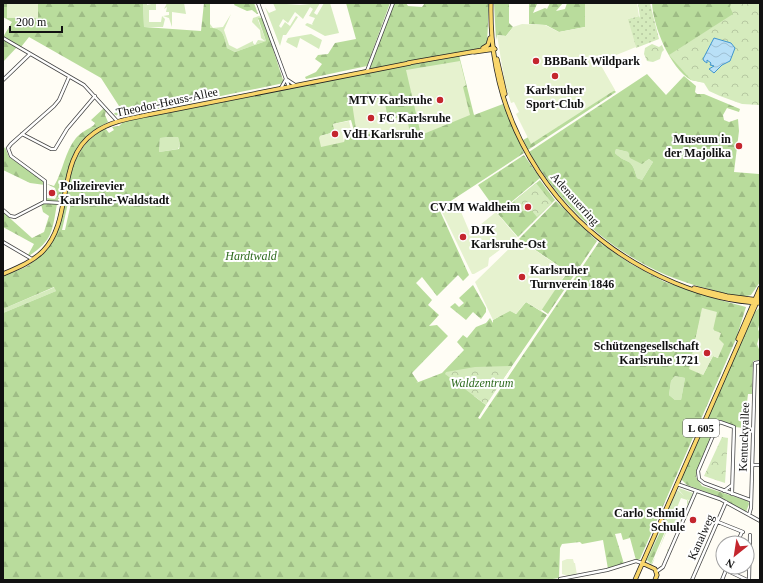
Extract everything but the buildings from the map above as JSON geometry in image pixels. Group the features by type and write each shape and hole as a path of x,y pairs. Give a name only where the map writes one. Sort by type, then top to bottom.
{"main road":[{"name":"Adenauerring","path":"491,3 491,33 510,114"},
{"name":"Adenauerring","path":"491,18 496,68 504,98 520,140 536,169 574,216 596,237 623,256 647,270 675,283 703,293 741,302 757,302"},
{"path":"479,51 488,45 491,33"},
{"name":"Theodor-Heuss-Allee","path":"3,274 32,260 43,251 52,238 69,173 78,151 91,135 110,124 296,85 467,52 494,49"},
{"path":"479,51 490,55 496,68"},
{"name":"Adenauerring","path":"675,283 716,294 757,302"},
{"path":"747,299 760,289"},
{"path":"757,302 760,289"},
{"path":"741,302 748,305 751,311 760,295"},
{"name":"L 605","path":"635,580 751,311 757,302"},
{"path":"642,563 654,568 656,572 655,580"}],"street":[{"path":"258,3 289,87"},
{"path":"366,72 393,3"},
{"path":"3,38 84,85 118,122"},
{"path":"3,80 30,54"},
{"path":"46,201 45,180 8,152 9,145 58,102 69,76"},
{"path":"286,79 296,85"},
{"path":"281,88 286,79"},
{"path":"22,134 51,150 55,150 67,129 95,96"},
{"path":"110,124 112,115"},
{"path":"3,210 10,216 16,216 46,201 62,203"},
{"path":"3,242 32,260"},
{"path":"24,255 26,260 25,264"},
{"name":"Kentuckyallee","path":"748,515 751,510 750,500 756,363 760,362"},
{"path":"732,494 734,427 720,422 698,474 699,479 704,484 732,494 750,500"},
{"path":"752,465 760,465"},
{"name":"Kanalweg","path":"677,484 726,502 760,521"},
{"path":"724,491 733,485"},
{"path":"656,572 663,567 696,490"},
{"name":"Kanalweg","path":"692,580 726,502"},
{"path":"718,522 743,532 741,535"},
{"path":"560,579 607,570 635,562 642,563"},
{"path":"737,575 748,580"}],"green space":[{"path":"3,3 7,3 8,18 38,18 38,3 143,3 144,27 201,31 204,3 210,3 210,28 215,28 221,31 227,48 235,52 266,41 258,18 263,18 284,83 119,117 114,114 119,106 101,78 29,37 21,47 18,46 3,62 3,37 12,22 3,17"},
{"path":"7,3 38,3 38,18 7,18"},
{"path":"143,3 147,3 147,5 156,3 156,10 149,10 149,22 161,22 162,16 165,19 163,27 144,27"},
{"path":"167,3 184,3 186,14 172,12 172,27 169,18 163,16 169,15 169,12 166,12 167,7 164,9"},
{"path":"235,3 254,3 258,14 252,10 247,11 234,5"},
{"path":"273,3 300,5 320,3 314,13 317,15 324,3 330,3 339,33 325,36 305,25 307,23 313,25 312,24 315,18 309,16 313,9 310,7 303,19 295,12 288,23 283,19 279,26 281,28 285,22 290,26 296,16 298,17 286,35 283,35 280,46 265,7 269,13 276,10"},
{"path":"346,3 390,3 367,66 306,79 305,77 316,72 322,64 315,59 318,55 328,54 335,43 356,39"},
{"path":"394,3 406,3 408,6 422,7 425,3 489,3 487,44 482,48 370,69 369,67"},
{"path":"494,3 509,3 509,23 513,27 506,36 497,35 496,40"},
{"path":"529,3 537,4 533,13 545,8 547,9 550,3 563,3 556,11 565,9 567,3 585,3 585,27 559,32 546,25 529,24"},
{"name":"Karlsruher Sport-Club","path":"585,3 637,3 639,16 628,19 636,47 599,62 615,90 531,144 516,114 519,112 514,102 511,103 505,84 497,35 506,36 513,27 522,24 545,25 559,32 585,27"},
{"path":"638,3 650,3 659,39 636,48 627,19 639,16 640,18"},
{"path":"652,3 734,3 738,11 702,82 691,80 676,66 664,46 659,34"},
{"path":"731,3 760,3 760,105 742,104 709,91 704,83 691,80 669,55 733,14 730,7"},
{"path":"231,14 224,30 229,45 237,49 253,41 255,45 235,52 227,48 221,31 213,28 223,27"},
{"path":"259,16 261,17 258,20 266,41 255,45 258,40 265,41 261,38 260,30 252,22 253,18"},
{"path":"311,34 322,40 319,49 300,38 297,48 286,42 288,38"},
{"path":"652,44 659,47 662,45 664,50 660,59 653,62 647,61 644,54 645,48"},
{"name":"Hardtwald","path":"459,55 474,115 503,104 524,153 437,210 438,212 440,211 469,275 463,281 458,275 437,296 422,277 416,283 432,300 428,305 439,315 429,326 437,325 448,336 412,373 418,382 416,383 442,373 464,350 457,342 463,335 467,338 476,327 486,323 490,318 493,323 493,320 510,310 516,314 526,302 547,315 503,379 474,396 486,405 478,418 480,419 599,242 631,264 665,282 746,307 736,339 640,559 636,560 630,538 623,540 621,533 615,534 624,564 608,569 603,540 582,544 580,542 562,544 560,548 559,578 546,580 3,580 3,313 56,291 54,287 3,309 3,276 29,265 45,250 54,235 65,198 69,199 70,203 68,203 62,230 65,230 71,203 70,198 65,196 77,157 95,135 105,128 109,133 114,130 112,127 119,126 124,121","holes":["351,120 354,131 353,134 345,138 344,142 320,136 335,132 333,124","178,137 180,145 179,149 159,152 160,138","703,308 718,339 718,358 713,356 703,375 693,350","675,376 685,378 681,400 675,400 669,395 671,381"]},
{"name":"MTV Karlsruhe","path":"460,61 466,85 463,87 470,115 421,135 406,70"},
{"path":"647,74 666,95 684,76 696,86 695,92 697,94 704,94 740,109 739,112 727,108 723,115 724,120 729,122 738,119 739,131 734,172 759,174 760,146 760,282 751,295 730,295 681,281 654,269 629,255 605,239 583,220 563,199 529,152","holes":["616,149 628,152 630,158 642,164 649,159 653,162 642,180 637,178 631,163 619,157 615,153"]},
{"path":"614,90 616,92 528,150 523,140"},
{"name":"FC Karlsruhe","path":"384,98 388,119 407,117 410,134 387,137 386,131 357,136 352,103"},
{"path":"104,108 108,122 97,129 81,145 68,175 62,199 58,199 58,202 47,201 57,204 52,228 43,245 29,256 28,255 34,244 3,227 3,212 32,238 44,232 49,216 43,212 41,204 46,203 47,198 55,199 57,195 55,188 47,184 54,186 72,143 80,134 94,125 95,123 91,120"},
{"name":"VdH Karlsruhe","path":"349,121 351,130 342,132 344,142 321,147 320,136 335,132 333,124"},
{"path":"178,137 180,145 178,149 159,152 160,138"},
{"path":"5,147 9,157 43,180 45,185 30,183 3,170 3,150"},
{"path":"616,149 628,152 629,155 645,162 649,159 653,162 642,180 637,178 631,163 619,157 615,153"},
{"path":"524,155 540,178 498,213 478,185"},
{"path":"540,180 555,200 518,237 498,214"},
{"name":"CVJM Waldheim","path":"536,183 552,203 537,217 532,211 522,211 514,201"},
{"path":"456,200 470,233 496,212 517,237 489,258 488,266 474,274 472,274 441,210"},
{"path":"556,201 597,241 548,314 535,305 559,284 568,272 519,239"},
{"name":"Karlsruher Turnverein 1846","path":"519,239 567,272 541,311 526,302 516,314 510,311 493,320 475,282"},
{"path":"473,285 486,308 486,312 481,319 473,312 466,320 450,307 455,303 459,307 464,303 459,298"},
{"path":"55,287 56,291 3,313 3,309"},
{"path":"760,307 760,321 758,329 760,334 757,344 760,352 760,360 753,361 752,394 748,394 744,428 735,427 720,420 718,421 697,471 696,477 702,486 748,501 749,504 746,512 722,498 687,485 681,479 755,312"},
{"name":"Schützengesellschaft Karlsruhe 1721","path":"702,308 717,312 713,330 721,333 719,339 724,344 718,358 713,356 703,375 689,369"},
{"name":"Waldzentrum","path":"512,366 486,405 445,374 446,372 475,367"},
{"path":"675,376 685,378 681,400 675,400 669,395 671,381"},
{"path":"722,437 728,438 725,483 704,476"},
{"path":"679,488 693,493 690,501 687,499 689,502 687,506 687,500 681,498 676,510 681,512 684,506 681,513 676,511 673,518 680,521 682,518 680,517 683,517 675,534 675,531 668,528 656,557 667,528 667,519 660,530 647,561 651,564 655,557 652,565 645,560 675,494 678,490 684,496 678,489"},
{"path":"666,519 668,520 667,527 651,564 647,560"},
{"path":"573,559 577,575 568,576 562,574 562,561"}],"water":[{"path":"714,38 731,43 735,48 730,61 722,65 714,73 709,69 714,66 710,65 711,63 707,60 707,63 703,59"}],"place":[{"name":"BBBank Wildpark","path":"536,61"},
{"name":"Karlsruher Sport-Club","path":"555,76"},
{"name":"MTV Karlsruhe","path":"440,100"},
{"name":"FC Karlsruhe","path":"371,118"},
{"name":"VdH Karlsruhe","path":"335,134"},
{"name":"Museum in der Majolika","path":"739,146"},
{"name":"Polizeirevier Karlsruhe-Waldstadt","path":"52,193"},
{"name":"CVJM Waldheim","path":"528,207"},
{"name":"DJK Karlsruhe-Ost","path":"463,237"},
{"name":"Karlsruher Turnverein 1846","path":"522,277"},
{"name":"Schützengesellschaft Karlsruhe 1721","path":"707,353"},
{"name":"Carlo Schmid Schule","path":"693,520"}]}
